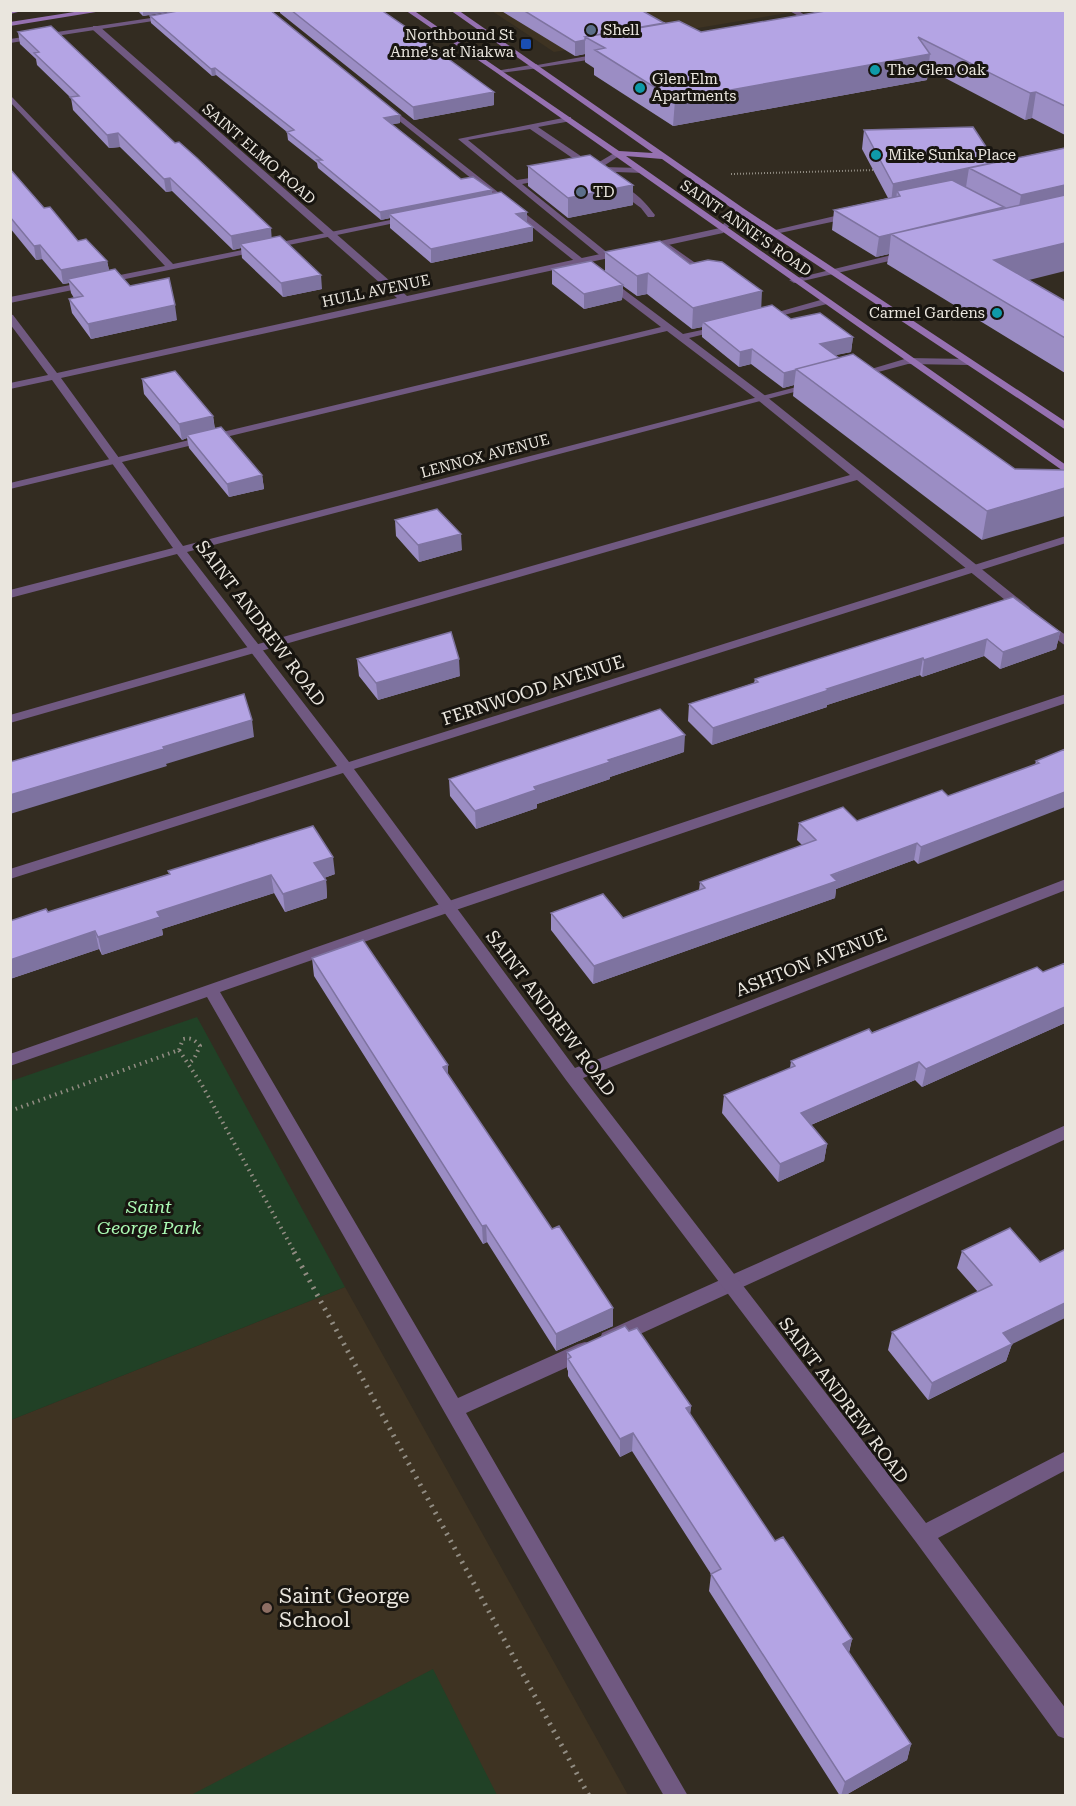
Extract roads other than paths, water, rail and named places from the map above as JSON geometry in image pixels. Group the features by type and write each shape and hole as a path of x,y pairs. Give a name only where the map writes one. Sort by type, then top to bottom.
{"main road":[{"path":"10,12 23,10"},
{"path":"10,24 105,10"},
{"name":"SAINT ANNE'S ROAD","path":"408,10 500,71 1065,470"},
{"name":"SAINT ANNE'S ROAD","path":"453,10 740,210 775,231 1065,427"},
{"path":"616,154 635,153 664,157"}],"street":[{"path":"791,10 809,20"},
{"path":"10,41 179,16"},
{"path":"798,22 819,18"},
{"name":"SAINT ELMO ROAD","path":"96,28 405,300"},
{"path":"500,71 617,52"},
{"path":"373,95 580,261 763,399 776,412 1065,642"},
{"path":"10,97 171,267"},
{"path":"568,119 462,139 606,256"},
{"path":"531,126 644,206 651,215"},
{"path":"593,169 616,154"},
{"path":"582,171 593,169 641,171"},
{"path":"515,183 559,175"},
{"path":"492,202 503,200"},
{"path":"723,230 740,210"},
{"path":"775,231 862,213"},
{"path":"10,300 423,216"},
{"name":"HULL AVENUE","path":"10,386 723,230"},
{"path":"662,243 709,276 718,277"},
{"path":"794,280 920,251"},
{"path":"770,313 824,302"},
{"name":"SAINT ANDREW ROAD","path":"10,317 117,460 191,566 346,768 572,1076 923,1535 1065,1728"},
{"path":"681,338 734,325"},
{"path":"10,486 668,328"},
{"path":"869,388 846,377 908,361 969,362"},
{"name":"LENNOX AVENUE","path":"10,594 819,385"},
{"path":"10,719 859,476"},
{"name":"FERNWOOD AVENUE","path":"10,874 1065,539"},
{"path":"10,1060 1065,698"},
{"name":"ASHTON AVENUE","path":"572,1076 1065,884"},
{"path":"211,990 677,1796"},
{"path":"454,1410 1065,1131"},
{"path":"923,1535 1065,1460"}],"place":[{"name":"Shell","path":"591,30"},
{"name":"Northbound St Anne's at Niakwa","path":"526,44"},
{"name":"The Glen Oak","path":"875,70"},
{"name":"Glen Elm Apartments","path":"640,88"},
{"name":"Mike Sunka Place","path":"876,155"},
{"name":"TD","path":"581,192"},
{"name":"Carmel Gardens","path":"997,313"},
{"name":"Saint George School","path":"267,1608"}],"park label":[{"name":"Saint George Park","path":"149,1216"}]}
